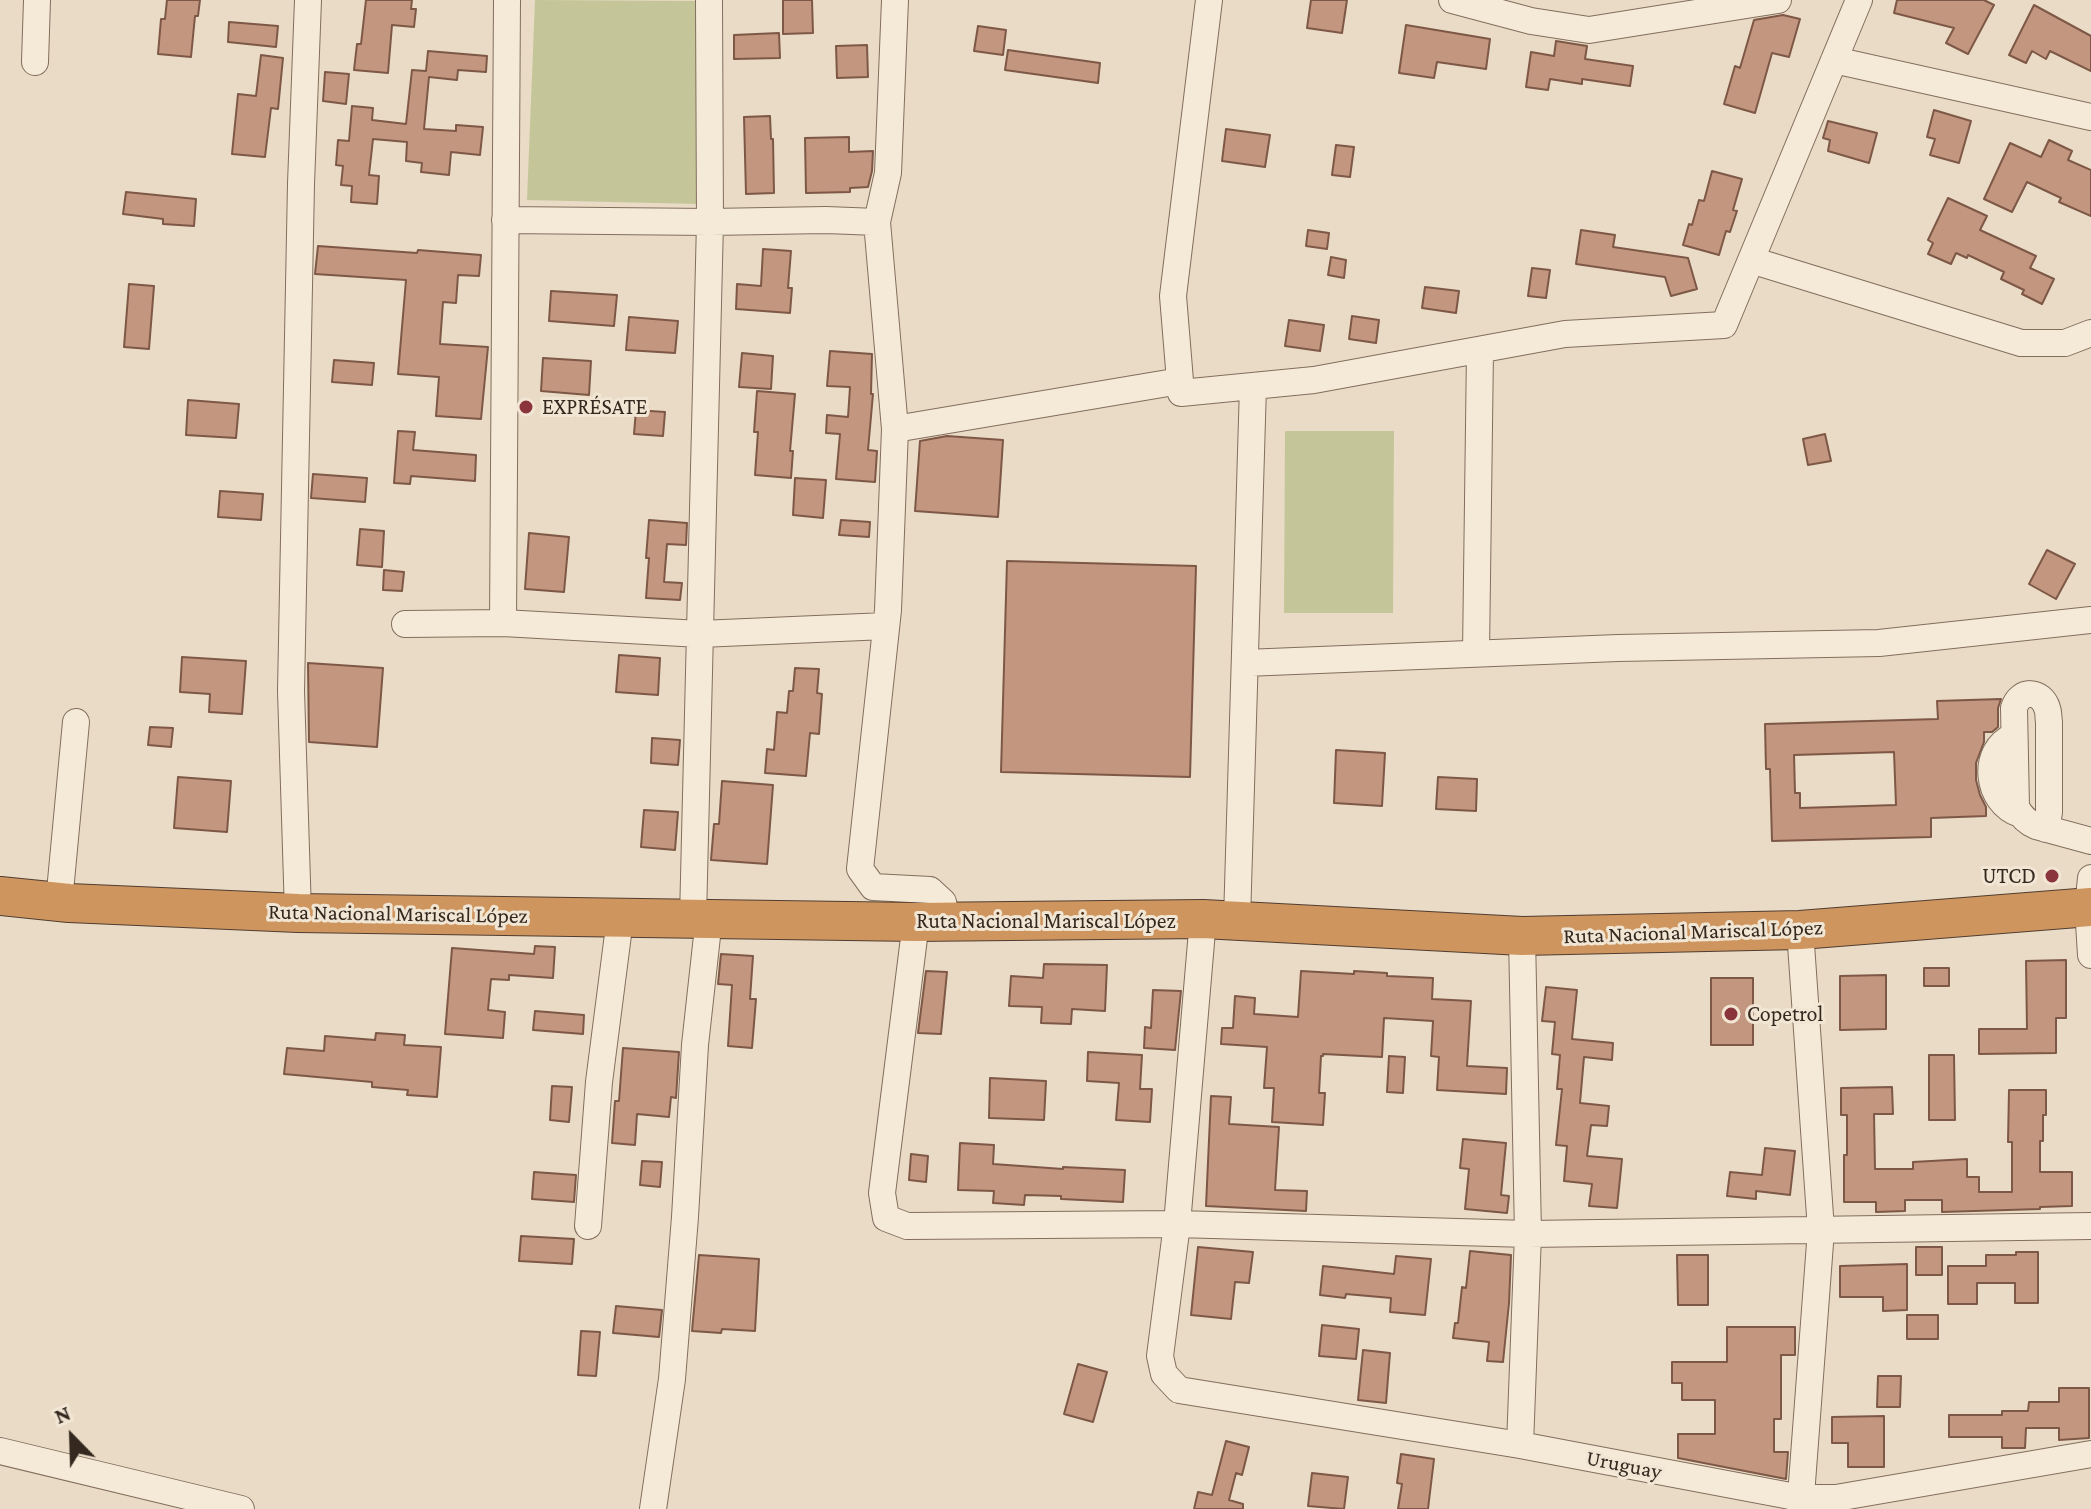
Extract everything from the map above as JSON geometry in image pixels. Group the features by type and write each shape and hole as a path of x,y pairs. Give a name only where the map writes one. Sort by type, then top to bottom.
{"highway":[{"name":"Ruta Nacional Mariscal López","path":"0,896 59,902 298,913 931,922 1220,920 1522,936 1800,930 2090,898"}],"street":[{"path":"35,62 37,0"},
{"path":"298,913 291,691 301,184 308,0"},
{"path":"503,623 507,0"},
{"path":"653,1509 672,1379 685,1217 701,918 700,634 710,222 709,0"},
{"path":"895,0 888,173 877,222 895,429 886,626 860,869 873,887 930,890 943,902 931,922 882,1193 886,1218 907,1226 1177,1224 1528,1234 2091,1226"},
{"path":"1209,0 1173,296 1181,393 1314,380 1565,334 1724,325 1859,0"},
{"path":"1452,0 1531,21 1589,30 1778,0"},
{"path":"1834,60 2091,117"},
{"path":"505,220 877,222"},
{"path":"1751,260 2021,343 2065,343 2091,333"},
{"path":"1476,653 1480,350"},
{"path":"895,429 1180,381"},
{"path":"1177,1224 1220,920 1245,663 1253,386"},
{"path":"1245,663 1618,648 1879,643 2091,620"},
{"path":"405,624 503,623 700,634 886,626"},
{"path":"2046,829 2049,812 2047,708 2038,696 2023,695 2015,702 2014,736 2004,741 1996,751 1992,781 1997,795 2003,805 2030,823 2046,829 2091,841"},
{"path":"59,902 76,722"},
{"path":"2090,898 2091,955"},
{"path":"588,1226 599,1082 620,919"},
{"path":"1800,930 1821,1230 1800,1503"},
{"path":"1520,1445 1528,1234 1522,936"},
{"name":"Uruguay","path":"1177,1224 1160,1356 1164,1374 1179,1390 1520,1445 1800,1503 2091,1454"},
{"path":"0,1451 241,1509"}],"green space":[{"path":"535,0 698,1 698,204 527,200"},
{"path":"1285,431 1394,431 1393,613 1284,613"}],"building":[{"path":"167,0 200,0 198,16 195,16 191,57 158,54 161,19 165,19"},
{"path":"366,0 412,0 411,9 416,9 414,27 392,25 388,73 354,70 357,44 361,44"},
{"path":"783,0 812,0 813,33 783,34"},
{"path":"1311,0 1347,0 1342,33 1307,28"},
{"path":"1897,0 1984,0 1994,5 1968,54 1946,43 1954,28 1894,13"},
{"path":"2034,5 2091,36 2091,71 2050,51 2046,59 2032,51 2026,63 2009,55"},
{"path":"1783,15 1800,19 1789,57 1772,53 1755,113 1724,104 1735,66 1740,68 1754,20"},
{"path":"229,22 278,26 276,47 228,42"},
{"path":"1406,25 1490,39 1486,69 1437,62 1434,78 1399,73"},
{"path":"978,26 1006,30 1003,55 974,51"},
{"path":"779,33 780,58 734,59 734,35"},
{"path":"1556,41 1587,46 1585,59 1633,66 1630,86 1582,79 1582,84 1550,79 1548,90 1526,87 1531,52 1554,56"},
{"path":"867,45 868,77 837,78 836,46"},
{"path":"1008,50 1100,63 1098,83 1005,70"},
{"path":"428,51 487,56 486,72 458,70 457,80 429,77 424,129 456,131 456,125 483,127 480,155 451,152 449,175 421,172 422,163 406,161 407,142 373,139 369,175 379,176 377,204 351,202 352,186 341,185 343,166 336,165 338,140 349,141 352,106 373,108 372,120 406,124 412,70 426,71"},
{"path":"261,55 283,58 278,109 271,108 265,157 232,154 238,94 256,96"},
{"path":"325,72 349,74 346,104 323,101"},
{"path":"1934,110 1971,121 1959,163 1930,155 1935,139 1927,137"},
{"path":"770,116 774,193 746,194 744,117"},
{"path":"1828,121 1877,133 1869,163 1828,151 1830,140 1823,138"},
{"path":"1226,129 1270,135 1265,167 1222,161"},
{"path":"849,137 849,152 873,151 868,187 850,188 850,192 806,193 805,138"},
{"path":"2049,140 2072,151 2068,160 2091,170 2091,216 2059,202 2061,198 2027,182 2012,212 1984,199 2010,143 2041,157"},
{"path":"1336,145 1354,147 1350,177 1332,175"},
{"path":"1712,171 1742,179 1733,210 1737,211 1730,232 1726,231 1719,255 1683,245 1699,200 1704,201"},
{"path":"126,192 196,199 194,226 163,224 163,219 123,214"},
{"path":"1948,198 1987,216 1980,230 2036,256 2030,268 2054,279 2042,304 2022,294 2024,290 2001,279 2004,272 1968,255 1967,258 1956,253 1951,264 1928,254 1933,243 1928,240"},
{"path":"1308,230 1329,233 1327,249 1306,246"},
{"path":"1581,230 1615,235 1613,247 1688,258 1697,289 1671,296 1665,277 1576,264"},
{"path":"318,246 481,255 479,276 458,275 456,303 443,302 440,344 488,347 481,419 436,416 439,377 398,374 406,280 315,274"},
{"path":"763,249 791,251 788,288 792,288 790,313 736,309 737,284 761,286"},
{"path":"1331,257 1346,260 1344,278 1328,275"},
{"path":"1532,268 1550,270 1546,298 1528,296"},
{"path":"129,284 154,286 149,349 124,347"},
{"path":"1425,287 1459,291 1456,313 1422,308"},
{"path":"551,291 617,295 614,326 549,321"},
{"path":"1352,316 1379,320 1376,343 1349,339"},
{"path":"629,317 678,321 675,353 626,350"},
{"path":"1289,320 1324,325 1320,351 1285,346"},
{"path":"830,351 872,354 873,394 868,450 877,451 875,482 836,479 840,434 826,433 827,415 848,417 850,387 827,386"},
{"path":"742,353 773,356 771,389 739,387"},
{"path":"543,358 591,361 589,395 541,391"},
{"path":"334,360 374,363 372,385 332,382"},
{"path":"757,391 795,394 791,478 755,475"},
{"path":"188,400 239,404 236,438 186,435"},
{"path":"636,410 665,412 663,436 634,434"},
{"path":"398,431 415,432 413,450 476,455 475,481 411,476 410,484 394,483"},
{"path":"1825,434 1831,461 1808,465 1803,439"},
{"path":"947,436 1003,440 998,517 915,511 920,441"},
{"path":"313,474 367,478 365,502 311,498"},
{"path":"795,478 826,480 823,518 793,515"},
{"path":"220,491 263,494 261,520 218,517"},
{"path":"649,520 687,523 686,545 667,544 664,582 682,583 680,600 646,598"},
{"path":"841,520 870,522 869,537 839,535"},
{"path":"360,529 384,531 382,567 357,565"},
{"path":"529,533 569,537 564,592 525,589"},
{"path":"2047,550 2075,564 2056,599 2029,584"},
{"path":"1007,561 1196,566 1190,777 1001,772"},
{"path":"384,570 404,572 402,591 383,590"},
{"path":"619,655 660,658 658,695 616,692"},
{"path":"182,657 246,661 242,714 209,712 210,694 180,692"},
{"path":"308,663 383,668 377,747 309,742"},
{"path":"795,668 819,669 817,693 822,694 819,734 810,733 806,776 765,773 767,749 774,750 777,712 787,713"},
{"path":"2001,699 1998,727 1992,732 1984,732 1984,742 1976,763 1976,780 1986,807 1986,816 1931,818 1931,837 1772,841 1765,724 1938,719 1937,701","holes":["1894,752 1896,805 1800,808 1800,793 1795,793 1794,755"]},
{"path":"150,727 173,728 171,747 148,745"},
{"path":"652,738 680,740 678,765 651,763"},
{"path":"1336,750 1385,753 1382,806 1334,803"},
{"path":"178,777 231,781 227,832 174,828"},
{"path":"1438,777 1477,779 1476,811 1436,809"},
{"path":"722,781 773,785 767,864 711,860 714,824 719,824"},
{"path":"644,810 678,812 675,850 641,847"},
{"path":"535,946 555,947 553,978 509,975 509,980 491,979 488,1010 505,1012 503,1038 445,1034 452,948 534,954"},
{"path":"721,954 753,956 750,999 756,999 752,1048 728,1046 732,985 718,984"},
{"path":"2066,960 2066,1018 2056,1018 2056,1053 1979,1054 1979,1029 2027,1029 2026,961"},
{"path":"1044,964 1107,965 1105,1011 1072,1009 1071,1024 1041,1023 1042,1007 1009,1006 1011,976 1043,978"},
{"path":"1924,968 1949,968 1949,986 1924,986"},
{"path":"926,971 947,972 941,1034 918,1033"},
{"path":"1301,971 1354,974 1354,971 1433,978 1432,999 1471,1001 1467,1066 1507,1068 1506,1094 1437,1090 1439,1057 1431,1056 1433,1021 1384,1018 1382,1057 1321,1056 1319,1093 1325,1093 1323,1125 1272,1122 1274,1088 1264,1088 1267,1047 1221,1044 1222,1028 1233,1028 1235,996 1255,998 1254,1014 1298,1017"},
{"path":"1886,975 1886,1029 1840,1030 1840,976"},
{"path":"1711,978 1753,978 1753,1045 1711,1045"},
{"path":"1546,987 1577,990 1572,1039 1613,1043 1612,1060 1584,1057 1580,1103 1609,1106 1607,1126 1591,1125 1587,1156 1622,1159 1617,1208 1589,1206 1592,1184 1564,1181 1567,1146 1556,1145 1562,1089 1557,1089 1560,1055 1552,1054 1555,1022 1542,1021"},
{"path":"1153,990 1181,991 1175,1050 1144,1048 1145,1027 1151,1028"},
{"path":"535,1011 584,1015 583,1034 533,1030"},
{"path":"376,1033 405,1035 404,1045 441,1047 437,1097 407,1095 408,1090 372,1087 372,1082 284,1074 287,1048 324,1051 325,1036 375,1040"},
{"path":"623,1048 679,1052 676,1098 671,1097 669,1117 637,1114 635,1145 612,1143"},
{"path":"1088,1052 1142,1055 1140,1089 1152,1089 1150,1122 1116,1120 1119,1083 1087,1081"},
{"path":"1929,1055 1954,1055 1955,1120 1929,1120"},
{"path":"1389,1056 1405,1057 1403,1093 1387,1092"},
{"path":"990,1078 1046,1081 1044,1120 989,1118"},
{"path":"552,1086 572,1087 569,1122 550,1120"},
{"path":"1892,1087 1893,1114 1874,1114 1875,1169 1913,1169 1913,1162 1967,1159 1967,1177 1979,1177 1979,1192 2012,1192 2012,1142 2008,1142 2009,1090 2046,1090 2040,1172 2072,1172 2072,1206 1942,1212 1942,1200 1905,1200 1905,1211 1876,1212 1876,1202 1844,1202 1847,1115 1841,1115 1841,1088"},
{"path":"1211,1096 1231,1097 1229,1124 1279,1127 1275,1190 1307,1191 1306,1211 1206,1206"},
{"path":"1463,1139 1506,1143 1501,1195 1509,1196 1507,1213 1465,1209 1469,1169 1460,1168"},
{"path":"960,1143 994,1145 993,1164 1125,1170 1123,1202 1025,1195 1024,1205 993,1203 994,1191 958,1190"},
{"path":"1765,1148 1795,1151 1790,1195 1756,1191 1756,1199 1727,1196 1730,1172 1762,1175"},
{"path":"911,1154 928,1156 926,1182 909,1180"},
{"path":"642,1161 662,1162 660,1187 640,1185"},
{"path":"534,1172 576,1175 574,1202 532,1199"},
{"path":"521,1236 574,1239 572,1264 519,1261"},
{"path":"1198,1247 1253,1252 1249,1283 1235,1282 1231,1319 1191,1315"},
{"path":"1916,1247 1942,1247 1942,1275 1916,1275"},
{"path":"1470,1251 1511,1255 1503,1362 1487,1361 1489,1342 1453,1338 1462,1287 1466,1288"},
{"path":"2016,1252 2038,1252 2038,1303 2015,1303 2015,1283 1977,1283 1977,1304 1948,1304 1948,1266 1986,1266 1986,1255 2016,1255"},
{"path":"699,1255 759,1259 755,1331 692,1331"},
{"path":"1677,1255 1708,1255 1708,1305 1678,1305"},
{"path":"1396,1256 1431,1259 1425,1315 1390,1312 1391,1298 1320,1295 1323,1266 1394,1274"},
{"path":"1907,1264 1907,1310 1883,1311 1883,1297 1840,1297 1840,1266"},
{"path":"616,1306 662,1310 659,1337 613,1333"},
{"path":"1907,1315 1938,1315 1938,1339 1907,1339"},
{"path":"1322,1325 1359,1329 1356,1359 1319,1356"},
{"path":"1727,1327 1795,1327 1795,1355 1781,1355 1781,1419 1774,1419 1774,1452 1788,1452 1786,1479 1678,1458 1678,1434 1715,1434 1715,1400 1682,1400 1682,1383 1672,1383 1672,1362 1727,1362"},
{"path":"581,1331 600,1332 596,1376 578,1375"},
{"path":"1363,1350 1390,1353 1386,1403 1358,1400"},
{"path":"1078,1364 1107,1372 1093,1422 1064,1414"},
{"path":"1878,1376 1901,1376 1900,1407 1877,1407"},
{"path":"2059,1388 2089,1388 2089,1438 2059,1440 2059,1428 2026,1428 2025,1448 2002,1448 2002,1437 1949,1437 1949,1415 2002,1415 2002,1411 2028,1411 2029,1402 2059,1402"},
{"path":"1884,1416 1884,1467 1848,1467 1848,1443 1832,1443 1832,1417"},
{"path":"1226,1441 1249,1447 1242,1475 1236,1473 1229,1500 1243,1504 1243,1509 1194,1509 1198,1492 1212,1495"},
{"path":"1401,1454 1434,1459 1428,1509 1398,1509 1402,1484 1397,1483"},
{"path":"1312,1473 1348,1477 1344,1509 1308,1506"}],"place":[{"name":"EXPRÉSATE","path":"526,407"},
{"name":"UTCD","path":"2052,876"},
{"name":"Copetrol","path":"1731,1014"}]}
